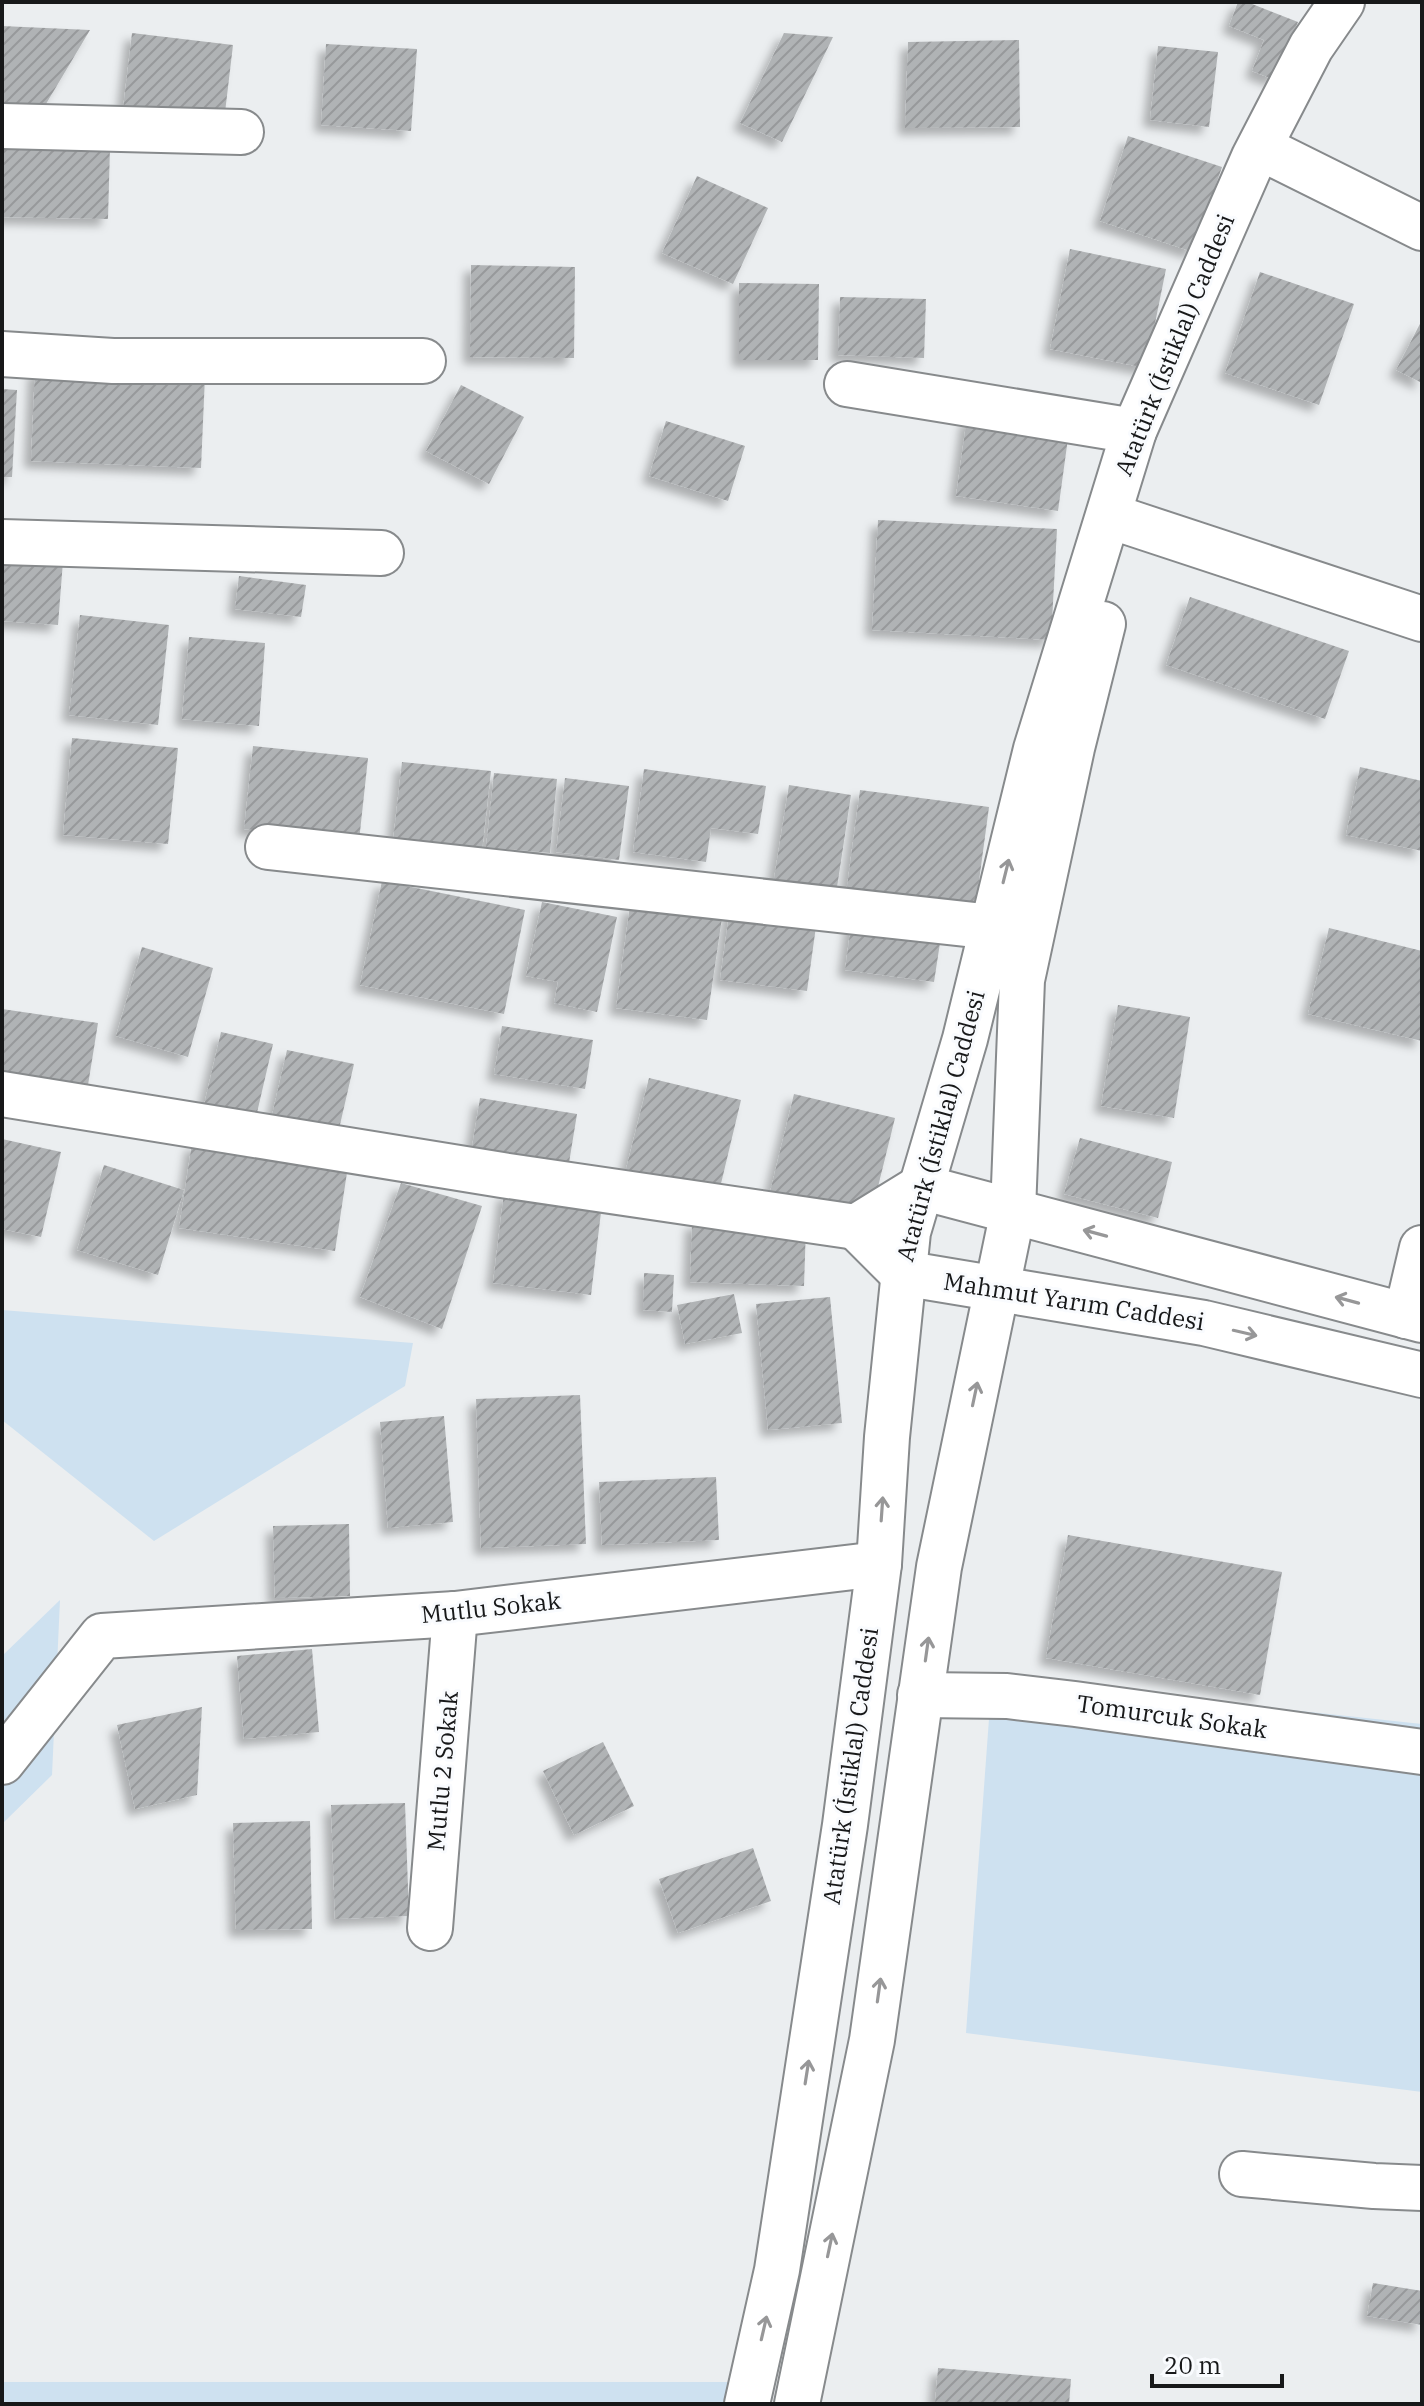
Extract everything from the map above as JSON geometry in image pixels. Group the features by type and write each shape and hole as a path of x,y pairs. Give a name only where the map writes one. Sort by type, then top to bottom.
{"street":[{"name":"Atatürk (İstiklal) Caddesi","path":"747,2404 777,2270 845,1825 879,1564 887,1437 908,1232 965,1039 1036,749 1134,431 1254,157 1311,47 1342,2"},
{"name":"Atatürk (İstiklal) Caddesi","path":"797,2404 872,2040 939,1567 1013,1211 1022,980 1072,748 1128,522 1166,416 1253,198 1275,155 1369,2"},
{"path":"2,126 241,132"},
{"path":"1275,155 1422,228"},
{"path":"2,354 113,361 423,361"},
{"path":"847,384 1134,431"},
{"path":"1128,522 1422,619"},
{"path":"2,542 381,553"},
{"path":"268,847 993,927"},
{"path":"2,1094 502,1175 856,1227 902,1273"},
{"path":"856,1227 921,1187 1414,1318 1422,1248"},
{"name":"Mahmut Yarım Caddesi","path":"902,1273 1204,1323 1422,1375"},
{"name":"Mutlu Sokak","path":"2,1762 102,1636 455,1614 879,1564"},
{"name":"Mutlu 2 Sokak","path":"430,1928 455,1614"},
{"name":"Tomurcuk Sokak","path":"920,1695 1007,1696 1422,1752"},
{"path":"1242,2174 1422,2188"}],"shaded area":[{"path":"2,1310 413,1343 405,1386 154,1541 2,1420"},
{"path":"60,1600 52,1775 2,1824 2,1656"},
{"path":"992,1678 1422,1724 1422,2092 966,2033"},
{"path":"2,2382 755,2382 749,2404 2,2404"}],"building":[{"path":"1238,2 1247,2 1298,22 1275,80 1252,71 1264,40 1229,26"},
{"path":"2,26 90,30 40,114 2,113"},
{"path":"132,33 233,45 224,121 123,109"},
{"path":"784,33 833,37 782,142 740,123"},
{"path":"1019,40 1020,127 905,128 908,42"},
{"path":"326,44 417,49 411,131 321,125"},
{"path":"1158,46 1218,52 1209,127 1150,120"},
{"path":"1128,136 1222,167 1193,252 1100,221"},
{"path":"2,145 110,147 108,219 2,217"},
{"path":"697,176 768,208 733,284 662,253"},
{"path":"1070,249 1166,269 1146,368 1050,349"},
{"path":"471,265 575,267 574,358 470,357"},
{"path":"1260,272 1354,304 1319,405 1225,373"},
{"path":"739,283 819,284 818,360 739,360"},
{"path":"840,297 926,299 924,358 838,355"},
{"path":"1422,320 1422,383 1396,370"},
{"path":"35,369 205,376 201,468 31,461"},
{"path":"461,385 524,417 489,484 426,451"},
{"path":"2,389 17,390 12,477 2,477"},
{"path":"967,417 1069,431 1058,511 956,496"},
{"path":"666,421 745,446 728,501 649,476"},
{"path":"878,520 1057,529 1051,640 872,630"},
{"path":"2,557 63,561 58,625 2,621"},
{"path":"239,576 306,585 301,617 235,609"},
{"path":"1190,597 1349,651 1325,719 1166,665"},
{"path":"80,615 169,625 158,725 69,715"},
{"path":"189,637 265,643 259,726 182,719"},
{"path":"72,738 178,748 168,844 63,835"},
{"path":"253,746 368,758 359,841 244,829"},
{"path":"402,762 491,771 482,851 393,841"},
{"path":"1360,767 1422,781 1422,851 1346,835"},
{"path":"644,769 766,786 758,834 711,828 706,862 633,852"},
{"path":"494,773 557,779 550,853 486,847"},
{"path":"565,778 629,786 619,860 556,852"},
{"path":"789,785 851,795 836,894 773,885"},
{"path":"860,790 989,807 974,918 845,901"},
{"path":"382,881 525,910 504,1014 360,985"},
{"path":"731,900 818,912 807,991 720,980"},
{"path":"542,902 617,917 597,1012 554,1003 558,982 526,976"},
{"path":"630,905 722,918 707,1020 616,1008"},
{"path":"852,918 942,930 934,982 845,970"},
{"path":"1329,928 1422,951 1422,1041 1308,1014"},
{"path":"142,947 213,968 188,1057 116,1036"},
{"path":"1118,1005 1190,1017 1174,1118 1101,1106"},
{"path":"2,1009 98,1023 88,1085 2,1072"},
{"path":"502,1026 593,1040 585,1089 494,1074"},
{"path":"221,1032 273,1044 256,1117 204,1105"},
{"path":"287,1050 354,1064 339,1129 272,1115"},
{"path":"649,1078 741,1100 719,1192 626,1169"},
{"path":"794,1094 895,1118 871,1215 770,1192"},
{"path":"480,1098 577,1114 568,1169 471,1153"},
{"path":"1080,1138 1172,1162 1158,1218 1064,1194"},
{"path":"2,1139 61,1152 41,1237 2,1229"},
{"path":"192,1143 348,1166 335,1251 179,1228"},
{"path":"104,1165 184,1190 158,1275 77,1250"},
{"path":"401,1183 482,1206 442,1329 360,1297"},
{"path":"504,1192 602,1204 591,1295 493,1283"},
{"path":"692,1222 806,1226 804,1286 690,1282"},
{"path":"644,1273 674,1275 672,1312 643,1310"},
{"path":"734,1294 742,1333 685,1344 677,1305"},
{"path":"830,1297 842,1423 768,1430 756,1304"},
{"path":"580,1395 586,1544 481,1548 476,1399"},
{"path":"444,1416 453,1522 388,1528 380,1422"},
{"path":"716,1477 719,1540 602,1545 599,1482"},
{"path":"349,1524 350,1596 275,1598 273,1526"},
{"path":"1068,1535 1282,1572 1260,1695 1046,1658"},
{"path":"312,1649 319,1732 244,1739 237,1656"},
{"path":"202,1707 197,1795 135,1809 117,1725"},
{"path":"603,1742 634,1806 574,1835 543,1771"},
{"path":"405,1803 409,1916 335,1919 331,1805"},
{"path":"310,1821 312,1929 236,1930 233,1823"},
{"path":"753,1848 771,1901 678,1933 659,1879"},
{"path":"1373,2283 1422,2291 1422,2325 1367,2316"},
{"path":"938,2368 1071,2379 1069,2404 935,2404"}]}
